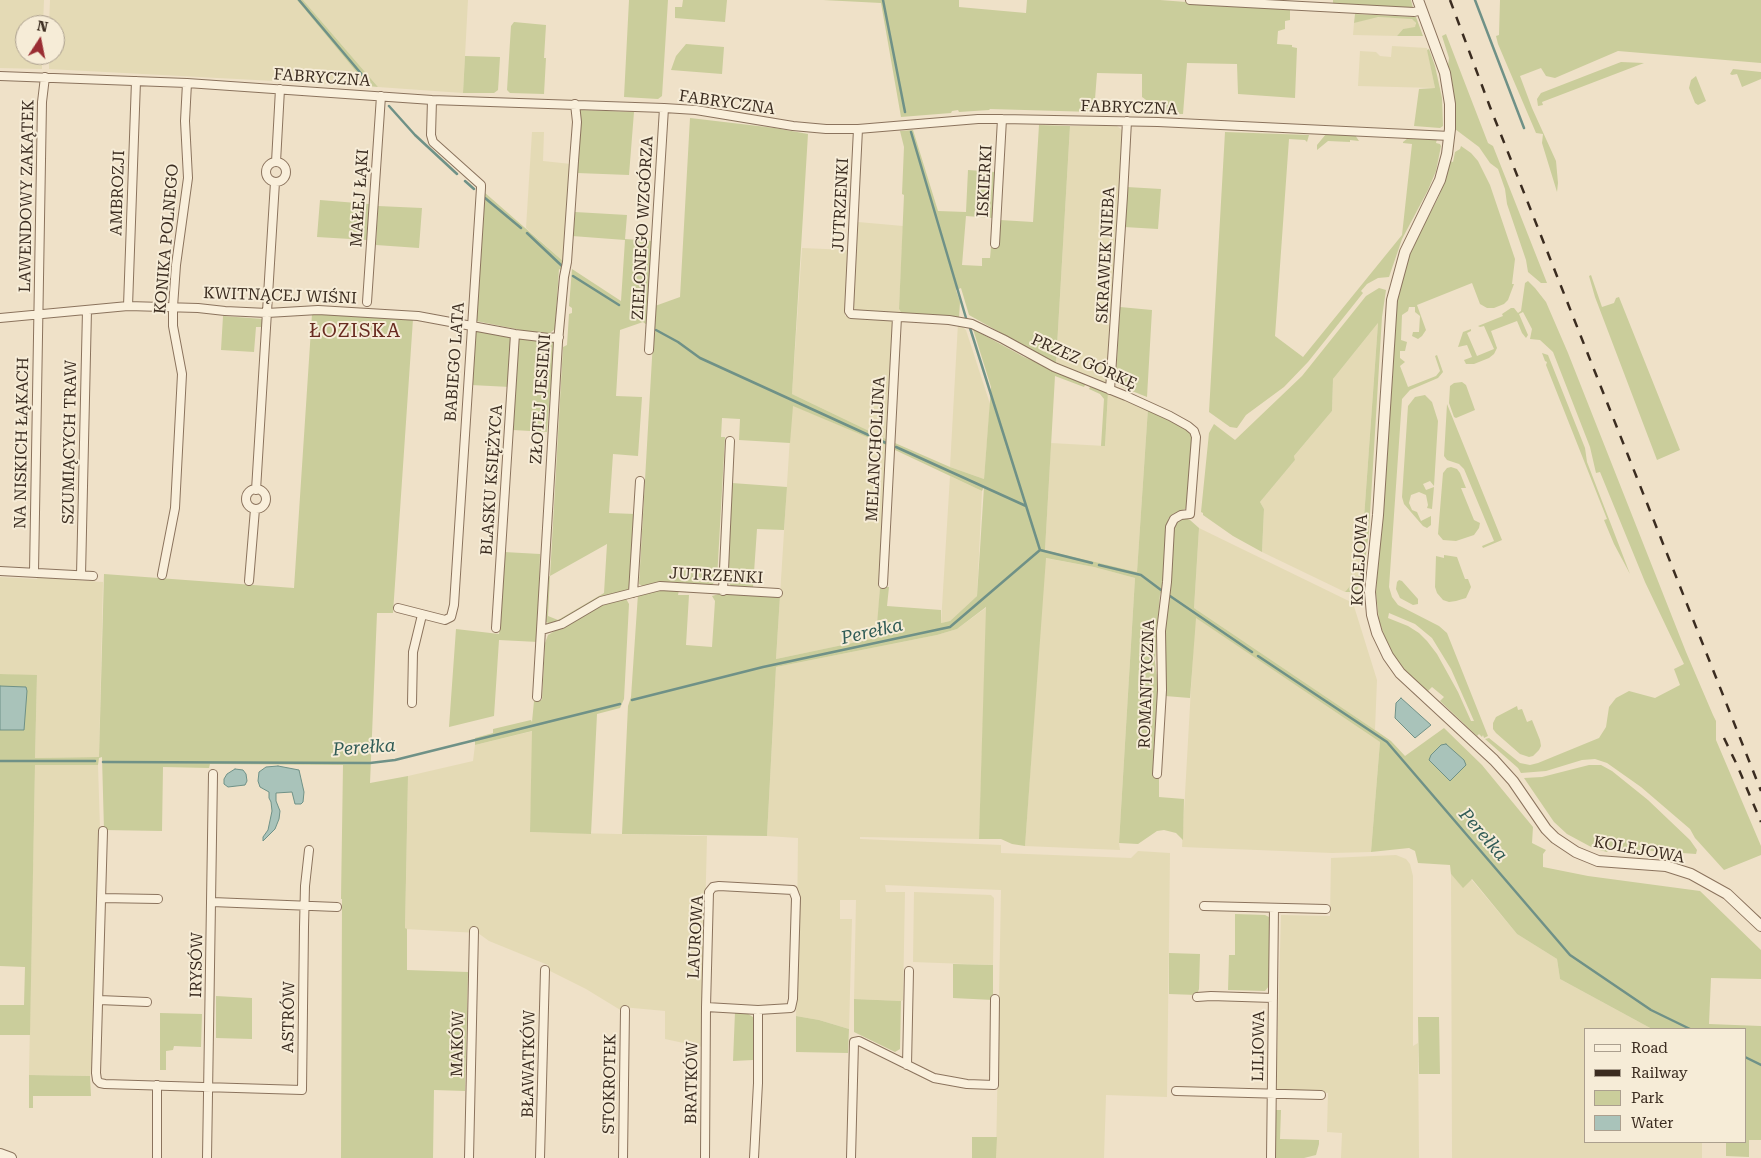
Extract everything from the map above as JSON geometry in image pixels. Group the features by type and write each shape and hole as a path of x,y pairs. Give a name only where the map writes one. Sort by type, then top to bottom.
{"street":[{"path":"1190,0 1414,12 1420,5"},
{"name":"KOLEJOWA","path":"1420,5 1446,79 1450,104 1450,136 1445,163 1437,187 1405,252 1392,300 1378,516 1370,592 1372,614 1377,633 1388,656 1400,673 1494,760 1513,782 1546,829 1555,838 1576,852 1598,860 1666,866 1691,874 1727,894 1761,926"},
{"name":"FABRYCZNA","path":"0,76 186,83 432,100 696,110 808,128 858,129 970,119 1002,119 1127,121 1450,136"},
{"name":"LAWENDOWY ZAKĄTEK","path":"38,315 42,102 45,78"},
{"name":"AMBROZJI","path":"128,306 136,81"},
{"name":"KONIKA POLNEGO","path":"162,575 175,508 182,374 173,326 172,307 188,178 185,121 186,83"},
{"path":"276,162 280,89"},
{"name":"MAŁEJ ŁĄKI","path":"367,302 381,96"},
{"name":"BABIEGO LATA","path":"398,608 440,620 449,619 453,613 454,605 481,185 433,142 431,135 432,100"},
{"name":"ZŁOTEJ JESIENI","path":"537,697 559,337 569,244 577,122 574,104"},
{"name":"ZIELONEGO WZGÓRZA","path":"649,350 664,108"},
{"name":"ISKIERKI","path":"995,244 1002,119"},
{"name":"SKRAWEK NIEBA","path":"1110,390 1124,196 1127,121"},
{"name":"JUTRZENKI","path":"849,311 858,129"},
{"path":"276,162 284,166 286,174 281,181 275,182 267,178 265,172 270,163 276,162"},
{"path":"256,490 275,182"},
{"name":"KWITNĄCEJ WIŚNI","path":"0,318 128,306 266,313 318,310 410,315 515,334 549,338 559,337"},
{"name":"SZUMIĄCYCH TRAW","path":"81,575 88,310"},
{"name":"PRZEZ GÓRKĘ","path":"849,311 855,315 949,320 972,324 1054,367 1126,396 1188,426 1194,431 1196,437 1190,514"},
{"name":"NA NISKICH ŁĄKACH","path":"34,572 38,315"},
{"name":"MELANCHOLIJNA","path":"883,584 897,317"},
{"name":"BLASKU KSIĘŻYCA","path":"496,628 515,334"},
{"path":"723,590 730,441"},
{"path":"633,593 640,481"},
{"path":"256,490 264,494 266,500 263,506 255,509 249,507 246,499 248,493 256,490"},
{"path":"249,581 255,509"},
{"name":"ROMANTYCZNA","path":"1157,774 1162,690 1161,631 1167,582 1170,527 1174,519 1182,514 1190,514"},
{"path":"0,571 93,576"},
{"name":"JUTRZENKI","path":"542,630 562,624 601,601 660,586 778,593"},
{"path":"412,703 413,652 422,615"},
{"name":"IRYSÓW","path":"206,1158 213,774"},
{"path":"103,831 97,1080 100,1083 106,1084 208,1087"},
{"name":"ASTRÓW","path":"208,1087 302,1090 304,906 309,850"},
{"name":"LAUROWA","path":"706,1007 710,890 718,886 791,889 795,892 796,898 793,999 791,1008 785,1010 758,1010"},
{"path":"100,898 158,899"},
{"path":"212,902 337,907"},
{"path":"1204,906 1326,909"},
{"name":"LILIOWA","path":"1271,1158 1274,908"},
{"name":"MAKÓW","path":"469,1158 474,931"},
{"name":"BŁAWATKÓW","path":"540,1158 545,970"},
{"path":"907,1065 909,971"},
{"name":"LILIOWA","path":"1196,997 1273,998"},
{"path":"99,1000 147,1002"},
{"path":"851,1158 854,1042 859,1041 920,1072 941,1079 967,1084 994,1085 995,1000"},
{"path":"706,1007 758,1010 758,1083 754,1158"},
{"name":"BRATKÓW","path":"705,1158 706,1007"},
{"name":"STOKROTEK","path":"623,1158 625,1010"},
{"path":"157,1085 157,1158"},
{"path":"1176,1091 1272,1094"},
{"name":"LILIOWA","path":"1272,1094 1321,1095"},
{"path":"0,1154 11,1158"}],"shaded area":[{"path":"0,0 44,0 43,15 15,15 15,65 42,65 42,69 0,68"},
{"path":"50,0 297,0 368,86 49,69 49,65 65,65 65,15 49,15"},
{"path":"303,0 468,0 463,93 378,87"},
{"path":"1373,17 1409,18 1414,20 1416,25 1415,28 1403,29 1397,36 1353,35 1354,23"},
{"path":"1392,46 1427,48 1435,88 1358,86 1360,51 1376,52 1380,56 1391,57"},
{"path":"1070,126 1117,126 1122,130 1123,134 1109,386 1056,363"},
{"path":"532,132 544,132 543,161 571,164 564,262 526,228"},
{"path":"858,222 903,226 899,309 902,314 856,311 853,306"},
{"path":"802,248 849,250 845,316 894,320 888,440 792,394"},
{"path":"958,323 966,330 990,404 984,479 950,467"},
{"path":"1378,323 1360,574 1345,592 1262,552 1264,509 1260,502 1295,460 1294,456 1332,411 1333,379"},
{"path":"1108,392 1148,408 1137,572 1045,550 1051,443 1105,446"},
{"path":"792,405 888,446 877,638 776,659"},
{"path":"950,476 982,491 977,596 950,621 941,623"},
{"path":"1199,528 1353,603 1377,680 1375,730 1194,608"},
{"path":"1045,558 1094,567 1135,578 1120,850 1025,846"},
{"path":"0,577 37,579 37,577 103,582 99,757 35,758 37,676 0,674"},
{"path":"987,607 979,839 860,837 860,839 1001,845 1001,853 1131,858 1138,851 1170,853 1167,1097 1106,1095 1104,1158 996,1158 1001,890 885,885 886,892 905,892 903,1000 901,1001 854,999 856,900 840,900 840,919 852,919 849,1029 819,1020 796,1016 798,838 767,836 776,667 937,635 957,629"},
{"path":"1195,617 1380,742 1371,852 1332,853 1182,847"},
{"path":"533,731 530,832 707,836 702,1047 665,1039 665,1011 622,1007 622,1011 586,989 548,970 548,965 489,941 478,933 405,929 408,776 473,761 475,745"},
{"path":"35,765 98,765 100,829 90,1076 29,1075"},
{"path":"1396,855 1406,859 1410,864 1413,876 1413,1046 1418,1043 1419,1158 1341,1158 1342,1133 1327,1132 1328,1093 1276,1092 1281,915 1330,916 1331,858"},
{"path":"1451,874 1463,887 1471,879 1517,934 1557,959 1560,979 1650,1028 1584,1028 1584,1143 1702,1143 1702,1158 1452,1158"},
{"path":"914,892 991,895 994,898 993,965 913,962"}],"green space":[{"path":"297,0 303,0 378,87 368,86"},
{"path":"629,0 668,0 662,96 658,99 624,97"},
{"path":"683,0 727,0 725,22 675,18 675,7 682,7"},
{"path":"823,0 959,0 959,7 1026,13 1027,0 1160,0 1290,10 1290,20 1285,21 1285,29 1278,31 1277,44 1292,45 1292,47 1297,48 1295,98 1238,94 1237,64 1187,63 1183,114 1172,114 1165,109 1153,105 1142,97 1142,74 1097,73 1094,112 990,109 959,112 958,110 951,113 901,117 881,3"},
{"path":"1333,0 1411,0 1413,8 1333,4"},
{"path":"1500,0 1761,0 1761,63 1618,51 1555,78 1546,76 1541,68 1520,76 1556,161 1557,192 1542,143 1543,134 1536,133 1498,44 1496,36 1499,35"},
{"path":"1355,14 1416,17 1423,36 1397,36 1403,29 1415,27 1416,23 1412,19 1378,17 1354,23"},
{"path":"514,22 546,25 544,94 510,93 507,90 511,26"},
{"path":"1446,34 1488,143 1493,146 1547,283 1541,283 1528,272 1498,169 1490,163 1479,147 1455,129 1451,75 1448,66 1449,58 1442,36"},
{"path":"686,44 724,47 722,74 671,70 676,56"},
{"path":"1429,49 1442,98 1443,126 1440,128 1414,126 1419,89 1435,88 1427,50"},
{"path":"465,56 500,57 498,90 494,93 463,93"},
{"path":"1621,62 1644,63 1542,102 1543,105 1538,106 1537,99 1541,93"},
{"path":"1733,69 1761,72 1761,79 1742,87 1737,74 1730,74"},
{"path":"1696,76 1706,101 1698,105 1695,103 1689,88 1691,80"},
{"path":"580,110 634,112 629,175 577,173"},
{"path":"690,118 775,128 808,134 792,394 888,440 888,446 793,406 790,443 739,440 740,419 722,418 721,437 725,437 717,579 712,585 663,582 642,586 639,584 655,306 680,297"},
{"path":"1039,125 1070,126 1056,363 969,315 961,288 956,290 960,302 959,318 902,314 899,309 904,195 902,194 904,147 900,131 913,130 938,211 966,212 968,170 995,172 992,218 966,216 962,265 982,266 982,258 990,258 991,247 998,247 1000,220 1033,222"},
{"path":"1225,132 1309,135 1307,142 1305,140 1289,139 1275,336 1303,357 1402,235 1412,144 1403,142 1408,138 1437,139 1436,143 1441,146 1436,171 1402,239 1389,277 1378,278 1367,284 1361,291 1363,293 1308,362 1284,387 1246,415 1237,428 1230,427 1209,412"},
{"path":"1326,134 1355,135 1359,141 1328,141 1317,150 1317,145"},
{"path":"1461,146 1478,161 1490,185 1515,259 1512,284 1514,284 1508,300 1494,308 1487,308 1480,304 1472,283 1417,305 1426,330 1418,339 1412,336 1413,332 1419,332 1420,316 1415,312 1415,307 1409,307 1408,311 1402,315 1401,340 1407,342 1405,351 1400,351 1400,358 1405,362 1400,366 1408,387 1436,376 1440,371 1435,356 1437,355 1443,372 1438,378 1410,390 1402,399 1389,587 1392,597 1398,605 1439,626 1447,633 1488,736 1484,738 1483,735 1482,737 1479,734 1477,736 1440,701 1444,697 1432,687 1428,691 1409,675 1394,656 1379,621 1376,593 1394,316 1398,293 1410,252 1438,198 1446,179 1450,161 1453,162 1455,152","holes":["1389,613 1415,624 1432,638 1451,669 1474,721 1471,721 1458,692 1437,654 1427,641 1408,626 1388,618"]},
{"path":"1127,187 1161,189 1158,229 1124,227"},
{"path":"484,192 564,262 561,270 559,269 555,329 550,333 541,334 476,321"},
{"path":"320,200 369,204 367,240 317,237"},
{"path":"378,206 422,208 419,248 376,245"},
{"path":"575,212 627,215 625,239 652,241 648,321 647,325 643,322 620,330 616,396 642,397 638,456 613,454 609,513 635,514 630,588 559,623 551,624 546,622 548,577 550,576 563,347 567,345 569,314 572,313 572,308 569,306 572,269 621,301 625,240 572,236","holes":["607,544 604,593 558,620 548,616 550,576"]},
{"path":"1591,275 1602,307 1614,303 1616,298 1619,297 1680,450 1657,460 1595,297 1589,276"},
{"path":"1528,281 1546,302 1568,353 1686,652 1716,721 1716,740 1761,846 1761,855 1724,870 1695,838 1690,829 1641,787 1607,763 1595,759 1582,760 1546,771 1521,773 1518,768 1485,739 1489,738 1520,763 1530,765 1538,763 1599,738 1606,727 1609,707 1616,698 1629,691 1655,698 1680,685 1674,669 1684,664 1645,582 1600,472 1596,473 1590,447 1553,352 1540,340 1530,339 1532,329 1523,312 1519,314 1528,335 1526,338 1517,321 1491,331 1497,348 1489,358 1474,364 1466,364 1464,360 1472,357 1467,345 1458,347 1463,332 1471,329 1467,333 1477,356 1494,349 1484,326 1478,326 1503,316 1502,314 1511,308 1514,308 1518,313 1521,311 1525,283"},
{"path":"1379,288 1386,290 1382,317 1369,531 1363,578 1357,590 1345,592 1360,574 1378,323 1333,379 1332,411 1294,456 1295,460 1260,502 1264,509 1262,552 1233,536 1201,512 1209,433 1214,424 1235,440 1302,376 1366,296"},
{"path":"1120,307 1152,310 1147,397 1122,387 1116,378"},
{"path":"312,314 413,319 393,613 377,613 370,783 408,776 405,928 407,929 407,970 468,972 465,1091 434,1090 433,1158 341,1158 343,765 210,764 209,768 163,767 162,831 104,830 102,757 99,758 98,765 35,765 30,1035 0,1035 0,1005 24,1005 25,967 0,966 0,674 37,675 35,758 99,757 104,574 294,588"},
{"path":"223,316 263,319 262,327 256,327 254,352 221,350"},
{"path":"973,329 1024,357 1086,383 1084,387 1055,376 1045,550 1137,572 1148,408 1186,428 1193,436 1188,506 1168,519 1165,587 1160,594 1155,662 1159,694 1159,797 1184,799 1183,840 1176,833 1164,830 1157,831 1138,844 1119,843 1135,578 1094,567 1046,558 1025,846 1012,844 1001,839 979,839 986,607 957,629 937,635 776,667 767,836 622,834 628,706 631,697 638,594 663,589 679,590 678,595 689,595 686,645 712,647 715,601 712,596 719,594 780,596 776,659 876,638 880,587 889,587 887,606 941,610 941,623 950,621 977,596 984,487 982,491 895,450 895,443 950,467 984,479 991,387"},
{"path":"475,330 512,337 510,387 471,385"},
{"path":"518,338 554,342 547,432 513,430"},
{"path":"1542,353 1548,355 1585,448 1587,462 1630,574 1604,520 1607,519"},
{"path":"1462,382 1466,385 1475,410 1456,418 1449,403 1450,386 1454,383"},
{"path":"1091,385 1108,392 1105,446 1101,446 1104,399 1100,394 1089,389"},
{"path":"1425,395 1432,402 1438,421 1434,486 1430,481 1423,484 1426,490 1434,487 1432,509 1427,508 1426,495 1419,492 1411,495 1409,503 1412,510 1417,512 1421,521 1431,516 1431,525 1427,528 1423,526 1404,504 1402,497 1408,406 1415,397"},
{"path":"1447,404 1502,540 1483,548 1482,546 1494,541 1464,469 1459,464 1447,460 1444,456"},
{"path":"1447,468 1457,469 1460,473 1466,488 1461,488 1474,520 1480,523 1474,535 1456,541 1443,540 1438,534 1443,473"},
{"path":"732,483 787,487 784,530 757,529 753,587 731,586 727,581"},
{"path":"1183,517 1199,528 1194,608 1391,741 1405,756 1444,728 1482,765 1533,827 1532,843 1546,850 1543,854 1543,867 1588,876 1700,891 1761,950 1761,979 1711,978 1709,1024 1761,1026 1761,1140 1749,1140 1749,1157 1726,1156 1726,1143 1746,1143 1746,1028 1650,1028 1560,979 1557,959 1517,934 1472,879 1463,888 1451,874 1450,865 1418,863 1415,851 1409,848 1371,852 1380,742 1196,618 1190,698 1165,696 1165,613 1169,590 1174,521"},
{"path":"504,552 540,554 538,642 499,640 494,716 449,727 456,629 499,634"},
{"path":"1444,555 1457,557 1465,579 1468,579 1471,587 1466,598 1449,602 1443,600 1437,593 1435,587 1436,556 1444,558"},
{"path":"1399,580 1418,599 1418,604 1413,605 1400,598 1396,589"},
{"path":"625,597 629,604 624,699 620,708 597,714 591,834 530,832 532,731 475,745 475,738 493,733 493,729 531,720 532,722 534,701 542,700 545,643 548,635 603,603"},
{"path":"1517,706 1518,710 1522,709 1527,722 1532,720 1540,740 1541,746 1533,756 1529,757 1520,754 1493,729 1496,717"},
{"path":"1589,765 1601,765 1612,771 1648,800 1690,840 1697,850 1696,854 1612,848 1607,852 1593,848 1567,834 1554,822 1524,778 1542,777"},
{"path":"1235,914 1265,915 1269,917 1271,923 1269,986 1265,991 1228,990 1229,955 1235,955"},
{"path":"1169,953 1200,954 1199,989 1197,995 1169,994"},
{"path":"953,964 993,965 993,1000 953,998"},
{"path":"216,996 252,998 252,1039 216,1038"},
{"path":"854,999 901,1001 900,1049 895,1052 854,1032"},
{"path":"735,1012 745,1012 753,1017 753,1060 733,1061"},
{"path":"160,1013 202,1014 201,1047 174,1046 173,1050 166,1051 166,1070 160,1070"},
{"path":"796,1016 819,1020 849,1029 848,1053 796,1052"},
{"path":"1418,1017 1439,1017 1440,1074 1419,1074"},
{"path":"29,1075 90,1076 91,1096 33,1096 33,1108 29,1108"},
{"path":"1275,1110 1281,1110 1280,1139 1319,1140 1316,1155 1304,1158 1275,1158"},
{"path":"972,1137 997,1137 996,1158 972,1158"}],"water":[{"path":"0,686 26,687 24,730 0,730"},
{"path":"1401,698 1431,725 1415,738 1395,718 1396,703"},
{"path":"1446,744 1464,760 1466,765 1450,781 1429,760 1431,755 1441,745"},
{"path":"278,766 299,770 304,792 303,802 295,804 292,792 276,793 276,801 280,811 279,819 275,829 263,841 263,837 268,830 272,811 269,792 260,787 258,781 259,772 266,767"},
{"path":"235,769 243,770 247,781 245,785 228,787 224,784 224,779 227,774"}],"waterway":[{"path":"299,0 369,83"},
{"path":"883,0 905,112"},
{"path":"1475,0 1524,128"},
{"path":"389,106 415,135 457,174"},
{"path":"911,132 966,318"},
{"path":"465,181 474,189"},
{"path":"485,198 521,228"},
{"path":"527,233 562,266"},
{"path":"573,276 619,305"},
{"path":"970,328 1040,550"},
{"path":"656,330 678,342 700,358 886,443"},
{"path":"896,447 1026,506"},
{"name":"Perełka","path":"632,700 763,667 950,627 1040,550 1092,563"},
{"name":"Perełka","path":"1099,565 1141,575 1161,590"},
{"name":"Perełka","path":"1170,596 1252,652"},
{"name":"Perełka","path":"1258,656 1387,742 1570,955 1651,1010 1688,1028"},
{"name":"Perełka","path":"103,762 370,763 395,760 620,704"},
{"name":"Perełka","path":"0,761 95,761"},
{"name":"Perełka","path":"1746,1058 1761,1065"}],"railway":[{"path":"1450,0 1490,107 1761,791"},
{"path":"1724,738 1761,822"}],"district":[{"name":"ŁOZISKA","path":"355,331"}]}
